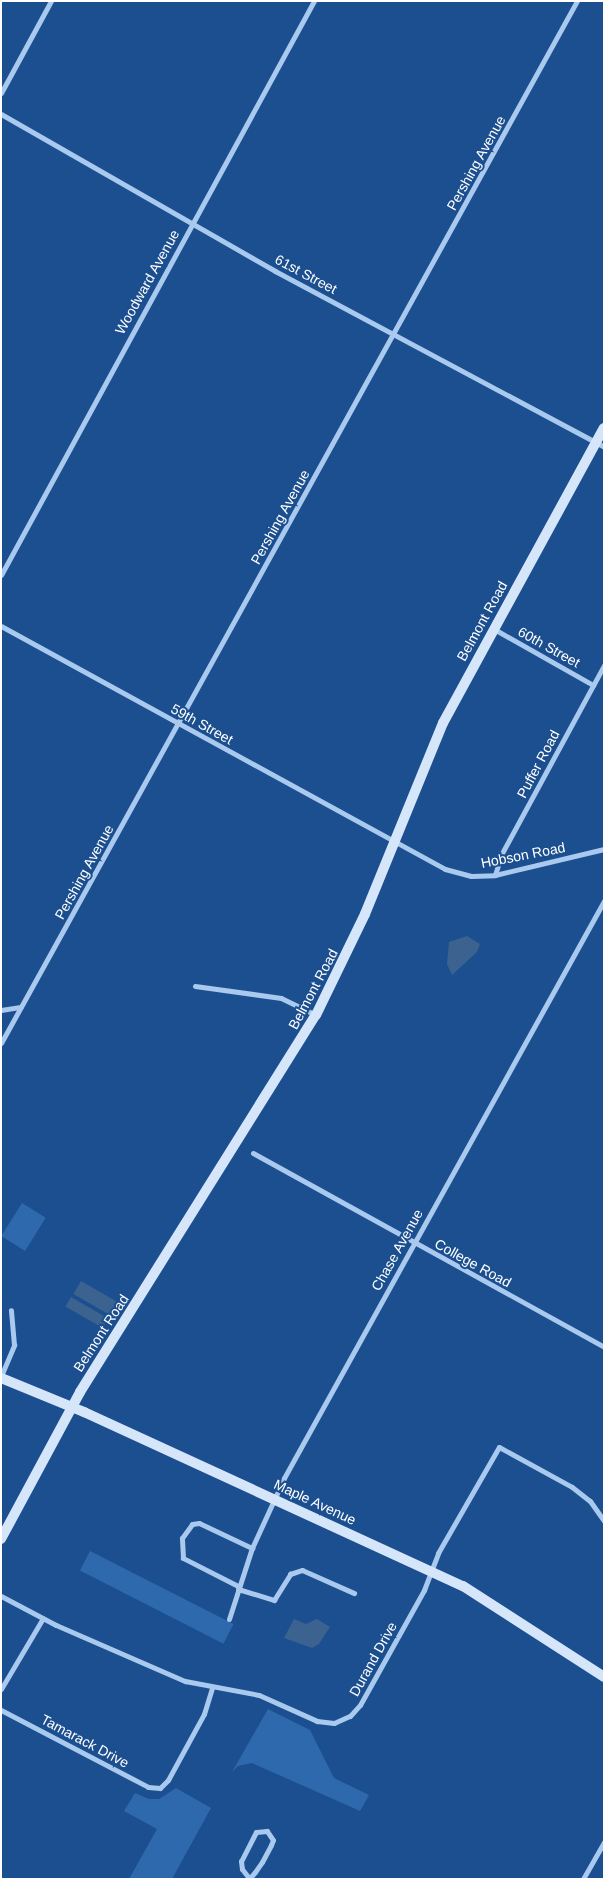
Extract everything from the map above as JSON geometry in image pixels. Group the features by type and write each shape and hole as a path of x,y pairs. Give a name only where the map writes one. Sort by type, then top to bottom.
{"main road":[{"name":"Belmont Road","path":"1,1539 71,1406 316,1015 352,944 424,763 493,629 600,445 604,428"},
{"name":"Maple Avenue","path":"1,1377 71,1406 432,1571 500,1606 604,1677"}],"street":[{"path":"1,93 51,1"},
{"name":"Woodward Avenue","path":"1,575 314,1"},
{"name":"Pershing Avenue","path":"1,1043 577,1"},
{"name":"61st Street","path":"1,114 193,222 275,271 395,333 600,445"},
{"name":"59th Street","path":"1,626 393,842"},
{"name":"60th Street","path":"493,629 593,684"},
{"name":"Puffer Road","path":"495,875 501,855 604,665"},
{"name":"Hobson Road","path":"393,842 456,873 495,875 604,849"},
{"name":"Chase Avenue","path":"229,1619 252,1548 274,1498 604,901"},
{"path":"195,986 281,998 316,1015"},
{"path":"1,1010 21,1007"},
{"name":"College Road","path":"253,1154 604,1347"},
{"path":"1,1377 14,1345 15,1326 11,1310"},
{"name":"Durand Drive","path":"1,1596 43,1618 185,1681 212,1688 259,1695 317,1721 334,1722 346,1718 356,1711 366,1696 432,1571 438,1553 498,1447 572,1487 590,1501 604,1521"},
{"path":"252,1548 200,1523 192,1524 180,1546 182,1558 238,1588 274,1600 288,1576 297,1570 354,1593"},
{"path":"1,1689 43,1618"},
{"name":"Tamarack Drive","path":"1,1710 148,1787 160,1788 168,1780 204,1714 212,1688"},
{"path":"267,1831 273,1840 249,1878 242,1869 241,1861 256,1832 267,1831"},
{"path":"583,1879 604,1842"}],"shaded area":[{"path":"467,936 480,944 477,952 452,975 447,964 449,942"},
{"path":"22,1203 46,1218 25,1251 1,1236"},
{"path":"81,1281 118,1302 111,1315 74,1294"},
{"path":"71,1297 108,1318 103,1328 66,1307"},
{"path":"90,1551 233,1624 223,1644 80,1571"},
{"path":"294,1619 306,1624 317,1619 330,1627 319,1644 312,1648 284,1638"},
{"path":"268,1709 310,1730 334,1778 369,1795 360,1811 252,1763 238,1766 232,1772"},
{"path":"176,1788 211,1808 172,1879 129,1879 157,1829 124,1811 135,1793 149,1799 159,1799"}]}
